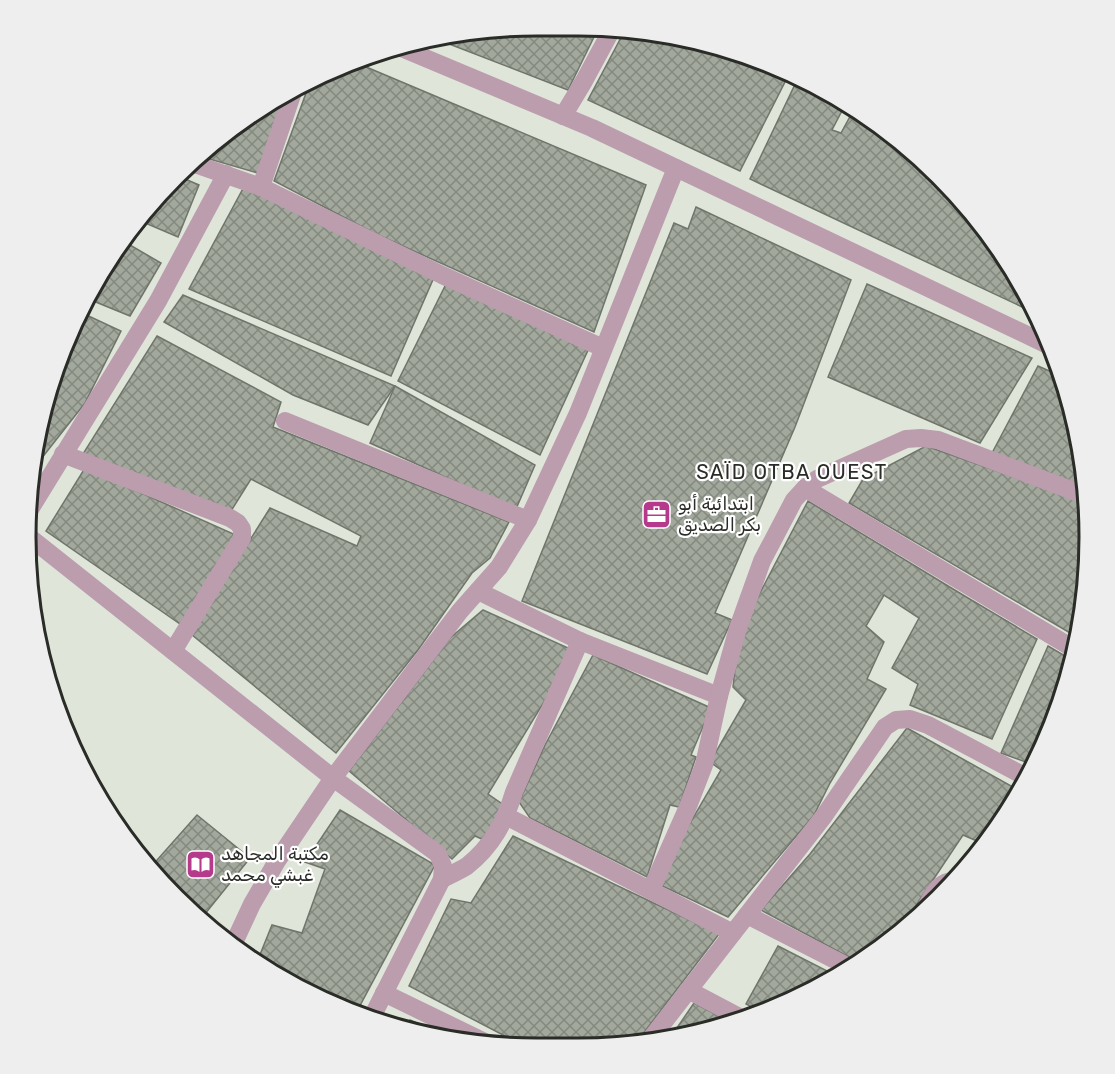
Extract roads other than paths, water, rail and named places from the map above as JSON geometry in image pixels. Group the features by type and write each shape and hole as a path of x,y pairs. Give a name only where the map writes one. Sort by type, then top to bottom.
{"street":[{"path":"563,116 608,37"},
{"path":"411,52 563,116 1034,330"},
{"path":"261,187 290,101"},
{"path":"201,166 261,187 442,275 603,348"},
{"path":"236,937 252,904 277,861 333,778 453,620 499,567 528,520 578,412 675,168"},
{"path":"38,494 158,301 226,174"},
{"path":"285,422 528,520"},
{"path":"651,890 704,765 718,696 738,628 762,561 794,500 805,488 817,479 906,440 921,438 938,440 1077,492"},
{"path":"63,454 230,518 242,529 242,538 173,651"},
{"path":"805,488 1067,645"},
{"path":"36,542 333,778 438,854 443,866 442,879 375,1011"},
{"path":"478,591 580,641 718,696"},
{"path":"442,879 465,867 484,851 497,832 506,816 514,792 580,641"},
{"path":"656,1032 824,816 885,727 896,720 910,719 928,725 1020,773"},
{"path":"506,816 733,933"},
{"path":"747,915 841,963"},
{"path":"688,990 732,1013"},
{"path":"384,993 466,1033"}],"place":[{"name":"ابتدائية أبو بكر الصديق","path":"657,514"},
{"name":"مكتبة المجاهد غبشي محمد","path":"200,864"}],"district":[{"name":"SAÏD OTBA OUEST","path":"792,472"}]}
